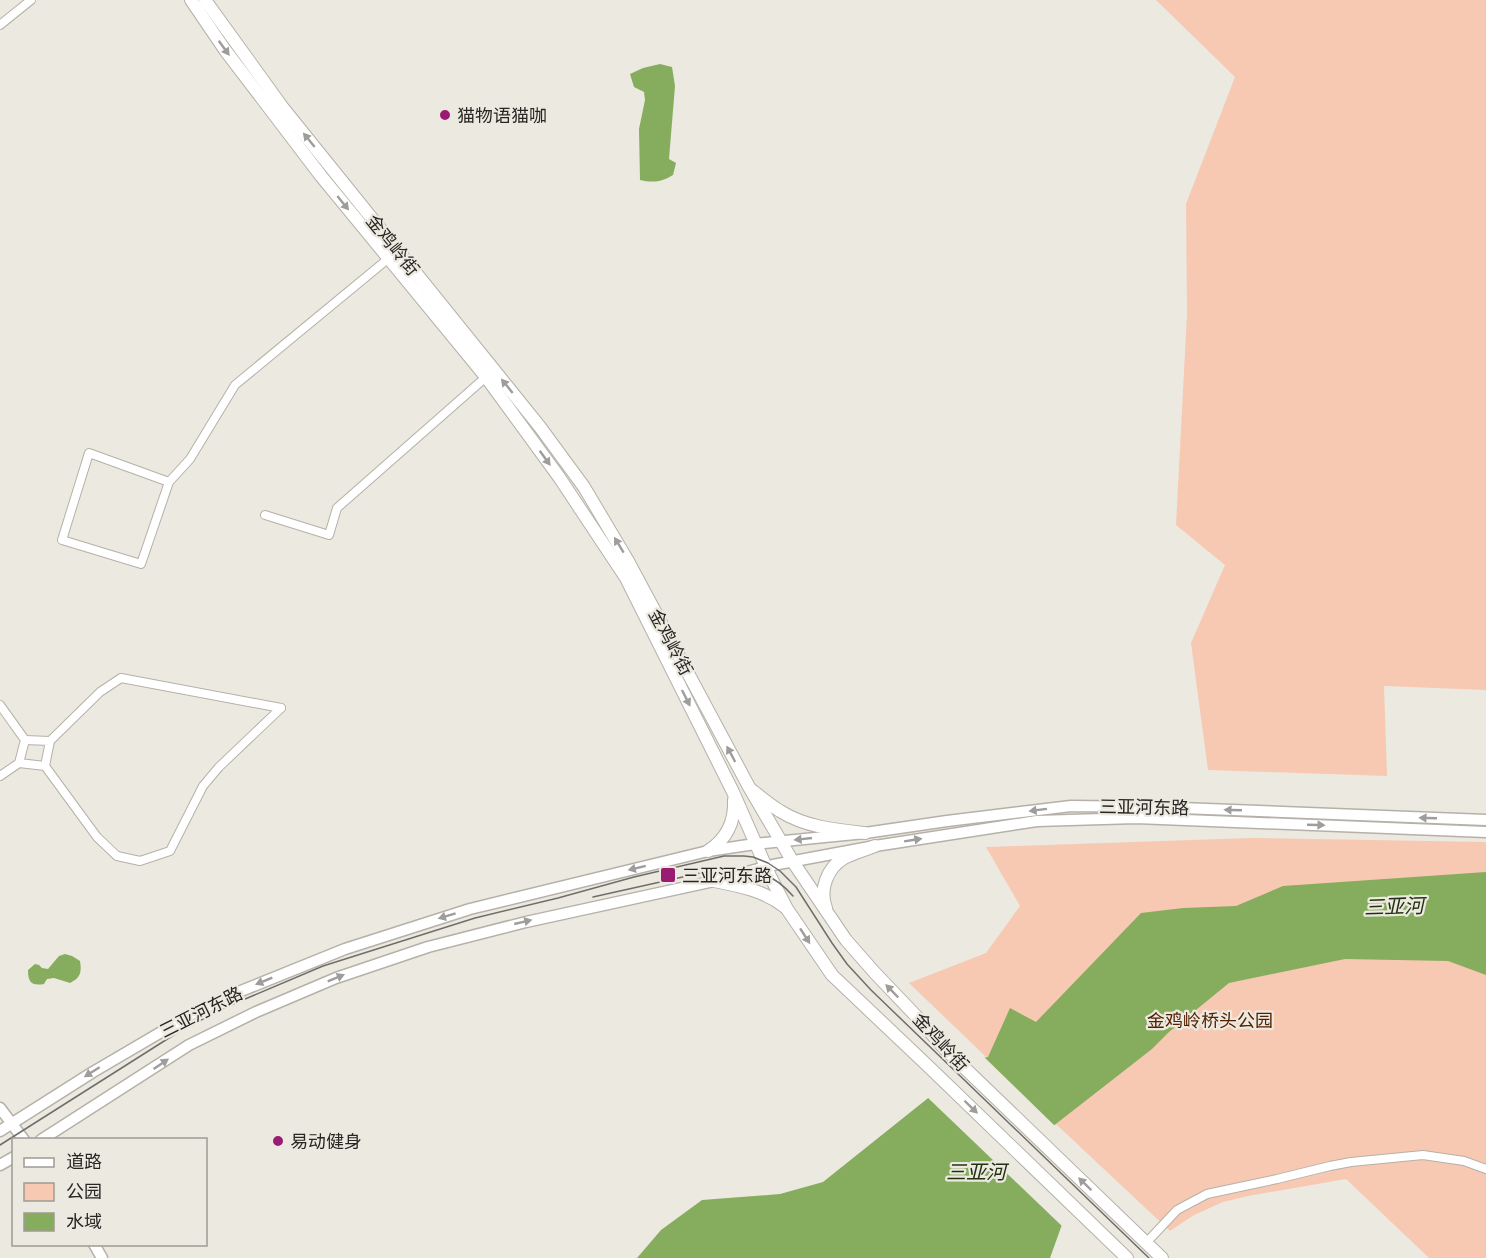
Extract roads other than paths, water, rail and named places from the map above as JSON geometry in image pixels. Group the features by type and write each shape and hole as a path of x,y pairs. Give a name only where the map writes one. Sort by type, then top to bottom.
{"main road":[{"name":"金鸡岭街","path":"191,0 225,50 321,176 486,377 559,477 626,578 733,792 766,868 787,909 832,975 1127,1258"},
{"name":"金鸡岭街","path":"205,0 283,108 533,417 584,488 628,561 780,842 830,917 861,958 946,1050 1162,1258"},
{"path":"749,787 779,811 799,820 819,827 865,833"},
{"path":"708,851 718,845 730,829 734,810 733,792"},
{"name":"三亚河东路","path":"0,1131 93,1072 192,1014 241,991 345,949 471,909 708,851 1071,806 1155,807 1486,820"},
{"name":"三亚河东路","path":"44,1138 189,1045 256,1012 345,974 428,947 488,931 793,862 875,846 1037,821 1136,818 1486,832"},
{"path":"830,917 823,899 824,888 833,868 843,859 875,846"},
{"path":"714,881 758,891 787,909"},
{"path":"0,1108 23,1138"}],"street":[{"path":"0,25 31,0"},
{"path":"169,482 89,453 62,540 141,564 169,482 190,459 235,385 389,258"},
{"path":"265,515 329,535 337,508 486,377"},
{"path":"0,776 19,763 45,766 97,837 117,856 140,861 170,851 203,786 219,767 281,708 121,678 100,692 50,741 45,766"},
{"path":"0,705 25,740"},
{"path":"25,740 50,741"},
{"path":"19,763 25,740"},
{"path":"1146,1243 1177,1210 1207,1194 1330,1166 1423,1155 1464,1161 1486,1169"}],"water":[{"path":"660,64 672,67 675,86 669,159 676,163 673,175 657,181 640,180 639,129 645,100 644,92 634,87 630,74"},
{"name":"三亚河","path":"1486,872 1486,975 1448,961 1345,959 1229,983 1169,1032 1152,1049 1052,1127 1074,1191 1050,1258 637,1258 661,1230 702,1200 780,1194 823,1182 977,1059 988,1057 1010,1008 1036,1022 1141,913 1183,908 1236,906 1283,886"},
{"path":"65,954 80,961 80,975 76,979 70,983 54,978 47,979 44,984 40,985 31,983 28,970 35,964 48,969 59,956"}],"tram line":[{"path":"0,1145 180,1031 224,1008 323,966 475,918 724,856 744,856 768,863 780,871 796,887 847,964 871,990 1149,1258"},
{"path":"593,897 723,868 753,870 762,873 779,882 793,896"}],"place":[{"name":"猫物语猫咖","path":"445,115"},
{"name":"三亚河东路","path":"668,875"},
{"name":"易动健身","path":"278,1141"}],"park label":[{"name":"金鸡岭桥头公园","path":"1210,1020"}]}
